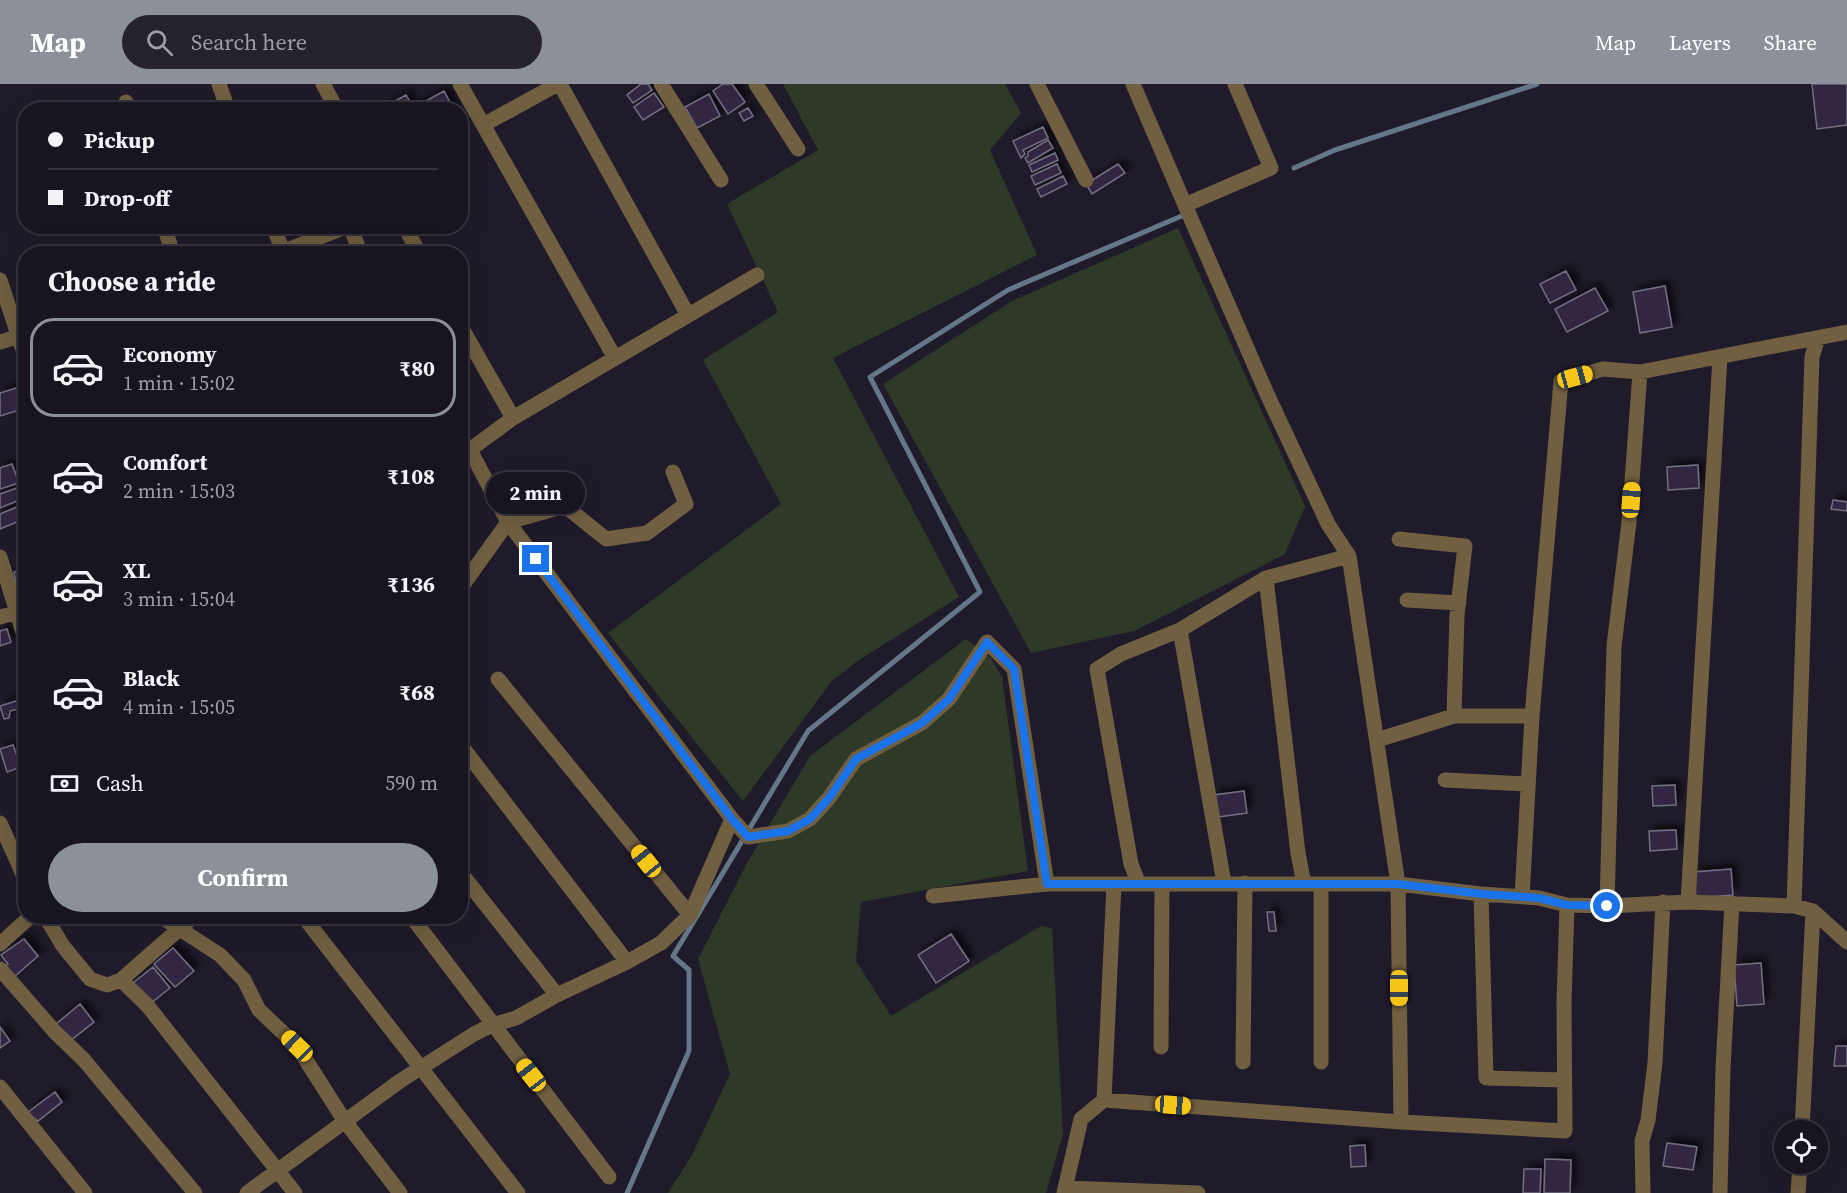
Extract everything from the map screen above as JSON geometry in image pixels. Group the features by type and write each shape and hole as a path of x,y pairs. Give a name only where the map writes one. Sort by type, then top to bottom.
{"street":[{"path":"219,84 225,102"},
{"path":"323,84 333,102"},
{"path":"460,84 615,358"},
{"path":"483,125 559,84 688,315"},
{"path":"661,84 722,180"},
{"path":"756,84 798,149"},
{"path":"1037,84 1086,180"},
{"path":"1133,84 1267,394 1323,514 1349,556 1398,884 1401,1122"},
{"path":"1185,205 1271,168 1235,84"},
{"path":"296,246 328,234"},
{"path":"468,451 513,418 757,275"},
{"path":"0,280 18,325"},
{"path":"1522,897 1532,716 1561,381 1604,369 1640,372 1847,332"},
{"path":"0,342 18,336"},
{"path":"1794,906 1812,357 1818,338"},
{"path":"468,339 513,418"},
{"path":"1688,902 1720,357"},
{"path":"1607,906 1614,646 1629,522 1640,372"},
{"path":"468,458 508,522 740,828 788,831 810,819 829,798 856,759 922,723 949,699 987,642 1014,669 1047,884"},
{"path":"468,578 508,522 565,506 606,539 647,532 686,504 673,472"},
{"path":"1399,539 1465,546 1459,603 1454,716"},
{"path":"1139,884 1131,864 1097,669 1121,654 1180,630 1266,578 1349,556"},
{"path":"0,557 18,603"},
{"path":"1266,578 1298,853 1304,884"},
{"path":"1407,600 1459,603"},
{"path":"0,617 18,612"},
{"path":"1180,630 1224,883"},
{"path":"498,679 690,915"},
{"path":"1377,740 1454,716 1532,716"},
{"path":"468,754 627,962"},
{"path":"1445,780 1528,784"},
{"path":"0,823 3,843 18,868"},
{"path":"247,1193 344,1120 420,1069 492,1025 516,1018 556,995 627,962 661,943 690,915 740,828"},
{"path":"468,882 556,995"},
{"path":"1243,1062 1245,883"},
{"path":"933,896 1047,884 1398,884 1539,898 1567,905 1607,906 1688,902 1794,906 1813,911 1847,942"},
{"path":"1104,1100 1114,884"},
{"path":"1161,1047 1162,884"},
{"path":"1321,885 1321,1062"},
{"path":"1482,894 1486,1078 1565,1080"},
{"path":"1643,1193 1642,1142 1648,1120 1655,1063 1663,902"},
{"path":"1720,1193 1723,1068 1732,903"},
{"path":"1198,1193 1065,1191 1081,1119 1104,1100 1401,1122 1565,1131 1564,1003 1567,905"},
{"path":"1803,1120 1813,911"},
{"path":"0,944 22,924"},
{"path":"50,924 63,946 90,979 107,985 121,980 186,924"},
{"path":"173,924 220,955 244,980 259,1010 297,1046 344,1120 400,1193"},
{"path":"309,924 518,1193"},
{"path":"417,924 609,1177"},
{"path":"0,969 55,1032 84,1060 195,1193"},
{"path":"121,980 147,1005 295,1193"},
{"path":"0,1087 85,1193"},
{"path":"1798,1193 1799,1174"}],"green space":[{"path":"783,84 1005,84 1021,113 990,150 1037,255 833,358 959,597 856,662 831,682 743,801 608,633 781,504 703,360 778,312 727,204 818,150"},
{"path":"1178,228 1305,506 1285,554 1134,631 1031,653 883,384 1012,301"},
{"path":"966,639 991,658 1002,677 1028,871 861,902 856,961 891,1016 1041,926 1052,928 1063,1134 1046,1193 668,1193 692,1155 730,1074 698,959 747,863 810,756"}],"building":[{"path":"641,84 648,84 652,90 633,103 627,95"},
{"path":"723,84 732,84 745,102 728,114 713,91"},
{"path":"1812,84 1847,84 1847,125 1817,129"},
{"path":"444,91 450,102 424,102"},
{"path":"654,93 664,107 643,120 634,107"},
{"path":"709,94 720,116 697,128 685,107"},
{"path":"406,95 410,102 393,102"},
{"path":"748,108 753,116 744,121 739,113"},
{"path":"1043,127 1048,138 1023,150 1025,154 1021,158 1013,141"},
{"path":"1048,140 1053,148 1028,163 1025,158 1028,152"},
{"path":"1055,153 1058,160 1032,172 1029,165"},
{"path":"1057,164 1061,173 1035,185 1031,176"},
{"path":"1118,164 1125,173 1092,194 1086,184"},
{"path":"1063,176 1067,184 1041,197 1037,189"},
{"path":"1566,271 1576,290 1550,303 1540,284"},
{"path":"1665,286 1672,327 1640,333 1633,292"},
{"path":"1595,288 1608,311 1567,332 1555,309"},
{"path":"18,388 18,410 0,416 0,393"},
{"path":"12,464 18,483 0,489 0,468"},
{"path":"1698,465 1699,488 1668,490 1667,467"},
{"path":"17,488 18,501 0,508 0,494"},
{"path":"1833,500 1847,502 1847,511 1831,509"},
{"path":"18,506 18,521 0,529 0,514"},
{"path":"18,571 18,585 16,585 14,572"},
{"path":"7,629 11,642 0,646 0,631"},
{"path":"18,700 18,709 10,711 9,718 4,719 0,706"},
{"path":"13,745 18,759 18,768 7,772 0,749"},
{"path":"1675,785 1676,805 1653,806 1652,786"},
{"path":"1244,791 1247,813 1218,817 1214,795"},
{"path":"1676,830 1677,849 1650,851 1649,831"},
{"path":"1731,869 1733,895 1696,898 1694,872"},
{"path":"1267,912 1274,912 1276,931 1269,931"},
{"path":"951,934 969,961 936,983 918,955"},
{"path":"24,939 38,956 14,977 5,966 8,964 1,955"},
{"path":"173,948 194,971 175,987 154,964"},
{"path":"1761,963 1764,1004 1737,1006 1734,965"},
{"path":"153,967 170,988 150,1004 133,983"},
{"path":"80,1004 94,1022 70,1041 56,1024"},
{"path":"0,1027 10,1041 0,1048"},
{"path":"1836,1046 1847,1046 1847,1066 1834,1066"},
{"path":"55,1092 62,1102 38,1121 27,1113"},
{"path":"1667,1143 1697,1147 1693,1170 1663,1166"},
{"path":"1365,1145 1366,1166 1351,1167 1350,1146"},
{"path":"1545,1159 1571,1160 1570,1193 1544,1193"},
{"path":"1524,1169 1541,1169 1540,1193 1523,1193"}],"waterway":[{"path":"1294,168 1335,150 1537,84"},
{"path":"627,1193 689,1051 689,970 673,956 808,731 980,592 870,377 1008,290 1184,215"}],"route":[{"path":"536,559 732,819 748,837 788,831 810,819 829,798 856,759 922,723 949,699 987,642 1014,669 1047,884 1398,884 1539,898 1567,905 1607,906"}]}
